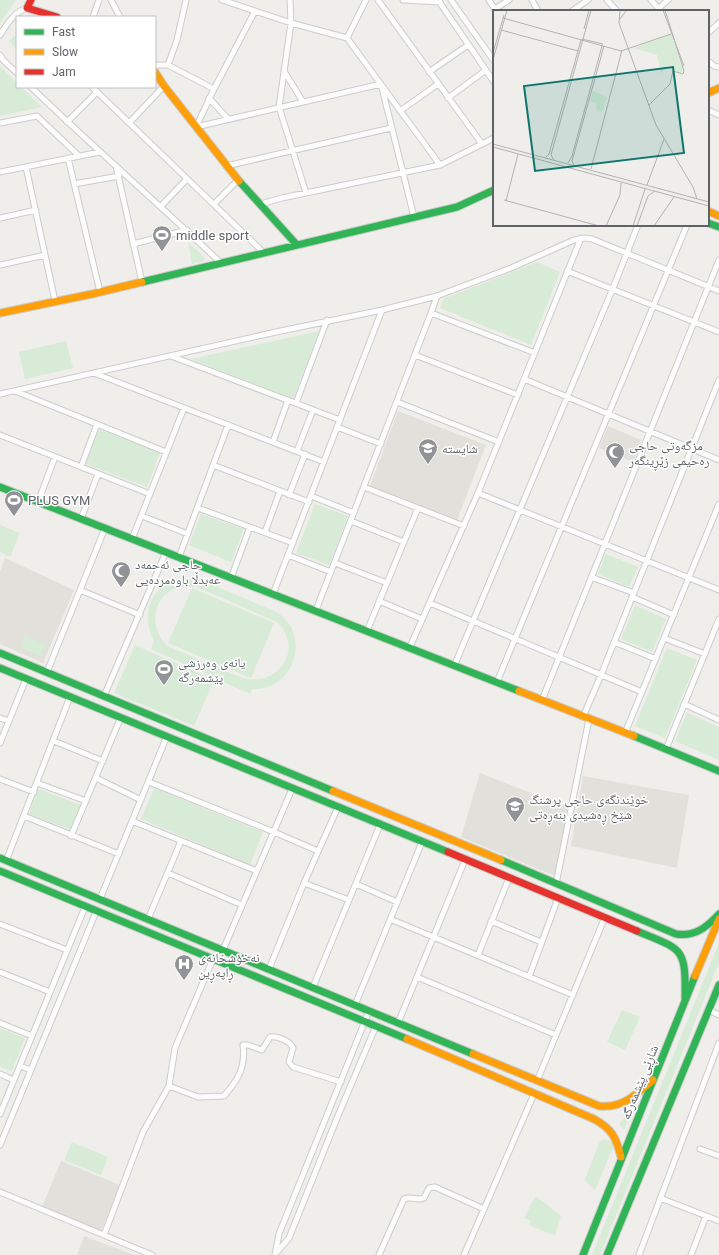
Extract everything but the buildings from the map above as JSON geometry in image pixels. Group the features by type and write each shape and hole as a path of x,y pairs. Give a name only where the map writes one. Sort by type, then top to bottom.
{"main road":[{"path":"31,0 27,8 54,16"},
{"path":"156,74 226,166 298,245"},
{"path":"709,93 719,88"},
{"path":"0,313 100,292 457,207 493,190"},
{"path":"709,211 719,216"},
{"path":"709,223 719,227"},
{"path":"0,487 455,664 719,771"},
{"path":"0,653 494,857 676,934 687,936 693,935 719,914"},
{"path":"11,672 16,660"},
{"path":"0,668 202,750 292,789 489,869 672,946 681,953 683,959 685,968 685,1001"},
{"path":"202,750 206,739"},
{"path":"360,816 365,805"},
{"path":"489,869 494,857"},
{"path":"3,860 599,1106 608,1108 626,1102 653,1080"},
{"path":"1,874 376,1026 534,1094 594,1118 615,1136 621,1157"},
{"path":"634,929 639,918"},
{"name":"شاڕێی پێشمەرگە","path":"583,1255 621,1157 719,919"},
{"path":"607,1255 719,985"},
{"path":"446,1055 451,1044"}],"street":[{"path":"93,16 99,0"},
{"path":"111,0 119,16"},
{"path":"168,65 177,40 186,0"},
{"path":"222,0 291,23 347,38 440,165"},
{"path":"290,0 291,23 278,107 306,193"},
{"path":"347,38 366,0"},
{"path":"378,0 482,144"},
{"path":"403,0 439,1 493,80"},
{"path":"451,0 493,60"},
{"path":"489,0 496,10 508,0"},
{"path":"532,0 537,10"},
{"path":"573,10 588,0"},
{"path":"607,0 616,10"},
{"path":"651,0 660,10 668,0"},
{"path":"0,35 17,12 27,8"},
{"path":"196,127 209,98 255,11"},
{"path":"709,31 719,23"},
{"path":"429,72 468,45"},
{"path":"0,55 16,71"},
{"path":"709,63 719,67"},
{"path":"156,65 168,65 214,89"},
{"path":"448,98 486,70"},
{"path":"284,71 303,102"},
{"path":"196,127 381,84"},
{"path":"381,84 414,217"},
{"path":"400,111 438,84"},
{"path":"129,123 164,86"},
{"path":"32,88 66,122 116,165 221,263"},
{"path":"93,88 263,252"},
{"path":"66,122 97,92"},
{"path":"209,98 228,119"},
{"path":"709,110 719,115"},
{"path":"0,124 37,116 79,156"},
{"path":"226,166 391,128"},
{"path":"261,204 402,172 440,165 493,138"},
{"path":"0,172 100,152"},
{"path":"68,158 100,292"},
{"path":"116,165 142,282"},
{"path":"26,166 55,301"},
{"path":"74,184 119,176"},
{"path":"161,206 187,179"},
{"path":"214,204 238,180"},
{"path":"0,218 36,210"},
{"path":"455,664 638,226"},
{"path":"497,682 687,226"},
{"path":"133,244 187,230"},
{"path":"410,647 478,493 581,238"},
{"path":"0,394 327,320 382,310 437,296 511,268 581,238 589,238 719,291"},
{"path":"0,265 46,256"},
{"path":"542,700 719,260"},
{"path":"567,271 613,288 719,332"},
{"path":"316,610 437,296"},
{"path":"273,594 382,310"},
{"path":"431,313 535,353"},
{"path":"296,403 327,320"},
{"path":"170,355 340,420"},
{"path":"415,355 518,395"},
{"path":"94,373 324,462"},
{"path":"524,379 719,460"},
{"path":"556,884 586,718 601,675 719,380"},
{"path":"14,391 166,452"},
{"path":"273,442 288,400"},
{"path":"397,402 499,442"},
{"path":"132,539 184,408"},
{"path":"297,451 313,410"},
{"path":"81,467 97,424"},
{"path":"179,557 228,425"},
{"path":"337,427 381,444"},
{"path":"0,435 150,494"},
{"path":"289,495 305,454"},
{"path":"38,502 55,457"},
{"path":"213,465 308,502"},
{"path":"81,519 98,474"},
{"path":"364,487 464,526"},
{"path":"265,532 280,491"},
{"path":"478,493 719,590"},
{"path":"311,496 354,514"},
{"path":"625,733 719,504"},
{"path":"198,508 293,543"},
{"path":"367,631 418,508"},
{"path":"142,516 188,534"},
{"path":"351,522 404,542"},
{"path":"231,578 250,527"},
{"path":"46,672 105,528"},
{"path":"104,696 166,552"},
{"path":"288,555 331,572"},
{"path":"335,563 387,583"},
{"path":"591,577 674,615"},
{"path":"80,590 140,614"},
{"path":"379,601 422,619"},
{"path":"430,603 642,692"},
{"path":"666,749 719,619"},
{"path":"664,638 704,654"},
{"path":"614,642 656,659"},
{"path":"0,743 26,679"},
{"path":"3,860 34,792 70,697"},
{"path":"684,704 719,720"},
{"path":"71,836 121,717"},
{"path":"0,718 9,721"},
{"path":"100,899 167,736"},
{"path":"54,741 103,761"},
{"path":"96,778 141,800"},
{"path":"0,779 34,792"},
{"path":"149,782 318,851"},
{"path":"37,783 86,801"},
{"path":"223,950 292,789"},
{"path":"269,969 304,883 338,807"},
{"path":"24,816 119,854"},
{"path":"132,821 257,870"},
{"path":"313,987 380,825"},
{"path":"148,919 181,841"},
{"path":"355,1005 422,842"},
{"path":"398,1023 465,860"},
{"path":"168,873 242,905"},
{"path":"478,955 509,878"},
{"path":"304,883 349,900"},
{"path":"356,884 397,902"},
{"path":"529,976 558,898"},
{"path":"0,1114 85,907"},
{"path":"0,1145 96,912"},
{"path":"537,1080 605,917"},
{"path":"390,919 573,995"},
{"path":"491,922 541,942"},
{"path":"0,924 67,950"},
{"path":"104,1234 143,1132 169,1086 175,1048 213,959"},
{"path":"0,972 50,992"},
{"path":"417,977 556,1035"},
{"path":"709,1010 719,1015"},
{"path":"276,1254 279,1234 327,1113 370,1011"},
{"path":"0,1023 32,1036"},
{"path":"276,1254 289,1238 376,1026"},
{"path":"169,1086 198,1097 224,1096 235,1083 240,1071 244,1055 244,1045 262,1050 270,1037 275,1036 291,1044 293,1048 289,1062 293,1067 341,1082"},
{"path":"639,1255 719,1043"},
{"path":"20,1066 31,1070"},
{"path":"0,1074 14,1080"},
{"path":"464,1255 534,1094"},
{"path":"327,1113 337,1118"},
{"path":"700,1149 719,1156"},
{"path":"379,1255 404,1199 424,1198 429,1188 436,1187 484,1209"},
{"path":"0,1192 152,1255"},
{"path":"660,1198 719,1221"},
{"path":"691,1255 706,1216"}],"shaded area":[{"name":"شایستە","path":"398,411 486,445 457,520 370,486"},
{"path":"608,426 641,440 633,462 599,448"},
{"path":"5,558 74,590 43,663 0,644 0,571"},
{"name":"خوێندنگەی حاجی پرشنگ شێخ ڕەشیدی بنەڕەتی","path":"480,773 569,808 555,876 461,837"},
{"path":"583,776 689,795 677,868 571,846"},
{"path":"61,1161 120,1185 101,1231 42,1207"},
{"path":"84,1236 134,1255 77,1255"}],"green space":[{"path":"0,0 16,0 0,23"},
{"path":"16,35 16,49 9,41"},
{"path":"0,66 16,82 16,88 22,88 42,107 0,116"},
{"path":"188,242 204,257 204,261 192,264"},
{"path":"537,262 560,272 531,345 440,308 443,299"},
{"path":"319,331 293,399 191,359"},
{"path":"66,341 73,368 25,379 19,352"},
{"path":"99,429 160,453 147,487 86,464"},
{"path":"315,504 348,516 329,565 296,553"},
{"path":"201,514 244,529 231,562 189,545"},
{"path":"0,525 20,533 10,557 0,552"},
{"path":"606,554 638,567 629,587 598,574"},
{"path":"180,578 201,580 274,611 286,620 293,632 296,645 294,658 289,671 279,681 267,687 252,689 250,694 151,649 154,641 148,621 148,611 155,594 170,582","holes":["184,586 197,587 277,622 285,633 289,644 288,655 283,665 275,673 265,678 253,680 240,677 220,669 167,645 160,637 155,621 156,610 160,601 168,592 176,588"]},
{"path":"192,588 274,623 251,678 168,643"},
{"path":"635,605 666,619 652,652 621,639"},
{"path":"25,635 46,645 41,657 20,647"},
{"name":"یانەی وەرزشی پێشمەرگە","path":"135,645 214,680 194,726 114,693"},
{"path":"667,648 697,660 665,738 635,726"},
{"path":"687,713 719,727 719,760 675,741"},
{"path":"154,788 263,832 250,865 141,819"},
{"path":"38,789 81,805 71,830 29,814"},
{"path":"719,943 719,963 600,1255 592,1255"},
{"path":"622,1010 640,1017 625,1050 607,1042"},
{"path":"0,1028 25,1038 12,1071 0,1067"},
{"path":"632,1110 624,1130 619,1124"},
{"path":"604,1139 615,1143 595,1190 586,1182 585,1179 600,1141"},
{"path":"72,1142 108,1157 101,1175 64,1160"},
{"path":"535,1197 561,1216 555,1236 529,1225 531,1221 524,1218"}],"traffic: fast":[{"path":"239,181 297,245"},
{"path":"142,282 457,207 493,190"},
{"path":"709,223 719,227"},
{"path":"0,487 519,691"},
{"path":"0,653 333,791"},
{"path":"0,668 448,852"},
{"path":"634,736 719,771"},
{"path":"0,858 473,1054"},
{"path":"501,860 676,934 683,935 700,930 719,914"},
{"path":"0,871 407,1039"},
{"path":"637,931 664,942 678,952 682,959 684,968 685,998"},
{"path":"583,1255 695,976"},
{"path":"607,1255 719,985"}],"traffic: slow":[{"path":"156,74 164,86 239,181"},
{"path":"709,93 719,88"},
{"path":"709,211 719,216"},
{"path":"0,313 142,282"},
{"path":"519,691 634,736"},
{"path":"333,791 501,860"},
{"path":"695,976 719,919"},
{"path":"407,1039 594,1119 605,1126 612,1134 621,1157"},
{"path":"473,1054 599,1106 622,1103 635,1095 653,1080"}],"traffic: jam":[{"path":"31,0 27,8 54,16"},
{"path":"448,852 637,931"}],"place":[{"name":"middle sport","path":"162,252"},
{"name":"شایستە","path":"428,465"},
{"name":"مزگەوتی حاجی رەحیمی زێڕینگەر","path":"615,469"},
{"name":"PLUS GYM","path":"14,517"},
{"name":"حاجی ئەحمەد عەبدڵا باوەمردەیی","path":"121,588"},
{"name":"یانەی وەرزشی پێشمەرگە","path":"164,686"},
{"name":"خوێندنگەی حاجی پرشنگ شێخ ڕەشیدی بنەڕەتی","path":"515,823"},
{"name":"نەخۆشخانەی ڕاپەڕین","path":"184,981"}]}
